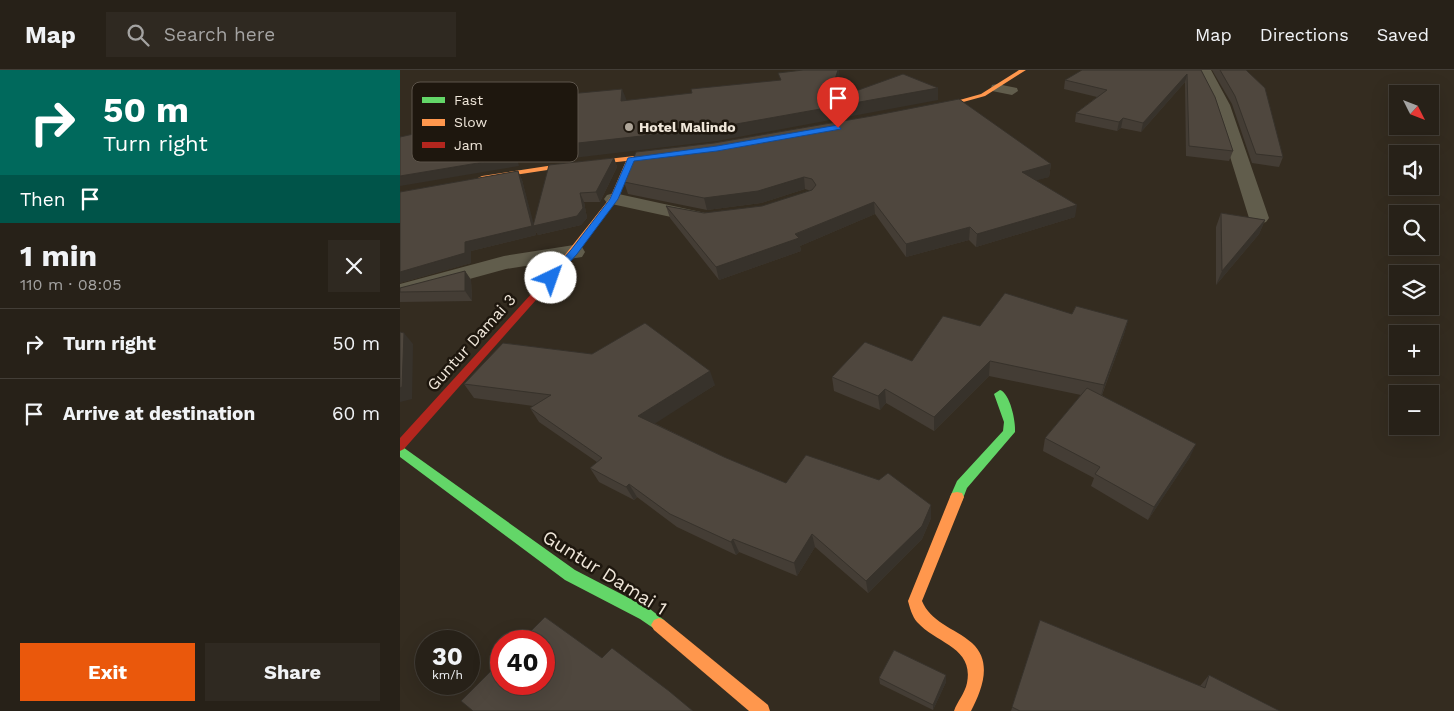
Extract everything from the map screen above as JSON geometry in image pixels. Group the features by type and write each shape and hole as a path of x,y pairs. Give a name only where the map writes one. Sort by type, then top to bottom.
{"street":[{"path":"918,112 963,102 997,88 1023,70"},
{"path":"1204,70 1222,106 1259,218"},
{"path":"468,181 554,167 678,153"},
{"name":"Guntur Damai 3","path":"400,446 574,252 614,199 631,159"},
{"path":"614,199 689,216 725,217"},
{"path":"400,291 504,263 574,252"},
{"path":"962,711 974,690 979,666 972,653 922,616 915,600 962,485 1009,432 1010,422 1000,394"},
{"name":"Guntur Damai 1","path":"400,450 570,575 645,614 762,711"}],"lane":[{"path":"997,88 1012,92"}],"building":[{"path":"803,70 838,70 828,101 903,74 938,88 714,128 578,143 578,93 622,89 621,101 692,93 691,89 781,80 778,73"},
{"path":"1082,70 1201,70 1215,97 1233,151 1189,146 1187,74 1143,123 1123,118 1119,122 1076,113 1107,90 1065,80"},
{"path":"1220,70 1246,70 1265,88 1283,157 1256,154 1235,96"},
{"path":"959,99 1051,164 1022,172 1077,205 977,234 970,227 906,244 874,202 795,234 799,238 716,267 666,206 704,213 762,206 812,190 816,185 812,179 804,177 758,191 704,198 624,182 636,152 714,143"},
{"path":"412,134 412,162 484,162 400,176 400,137"},
{"path":"614,158 596,192 580,193 583,208 577,216 533,226 549,165"},
{"path":"518,171 532,226 465,242 465,253 400,272 400,192"},
{"path":"1221,213 1265,220 1222,271"},
{"path":"465,271 465,291 400,292 400,288"},
{"path":"1005,293 1072,314 1076,306 1128,320 1104,385 990,361 934,417 885,389 878,396 832,377 865,342 912,361 943,316 980,326"},
{"path":"645,323 710,371 638,416 724,457 786,483 806,455 879,480 888,473 931,505 922,526 866,581 812,534 794,563 733,539 731,542 670,514 629,484 626,487 590,468 602,458 530,408 551,395 464,384 503,343 592,354"},
{"path":"400,332 404,333 402,387 400,388"},
{"path":"1087,388 1196,444 1154,507 1095,474 1100,467 1045,438"},
{"path":"545,617 602,658 612,648 693,711 473,711 461,701 467,695 480,695 480,682 490,672 490,695 555,695 555,630 532,630"},
{"path":"1040,620 1205,688 1209,675 1280,711 1020,711 1012,707"},
{"path":"894,650 946,675 933,705 879,678"}],"traffic: fast":[{"path":"957,497 962,485 1009,432 1010,422 1000,394"},
{"path":"400,450 570,575 645,614 659,625"}],"traffic: slow":[{"path":"927,110 983,95 1023,70"},
{"path":"482,178 554,167 670,154"},
{"path":"556,272 614,199 631,159"},
{"path":"957,497 915,601 922,616 933,626 961,644 974,658 976,668 975,682 962,711"},
{"path":"659,625 762,711"}],"traffic: jam":[{"path":"400,446 556,272"}],"place":[{"name":"Hotel Malindo","path":"629,127"}],"route":[{"path":"551,278 574,252 614,199 631,159 717,148 838,128"}]}
